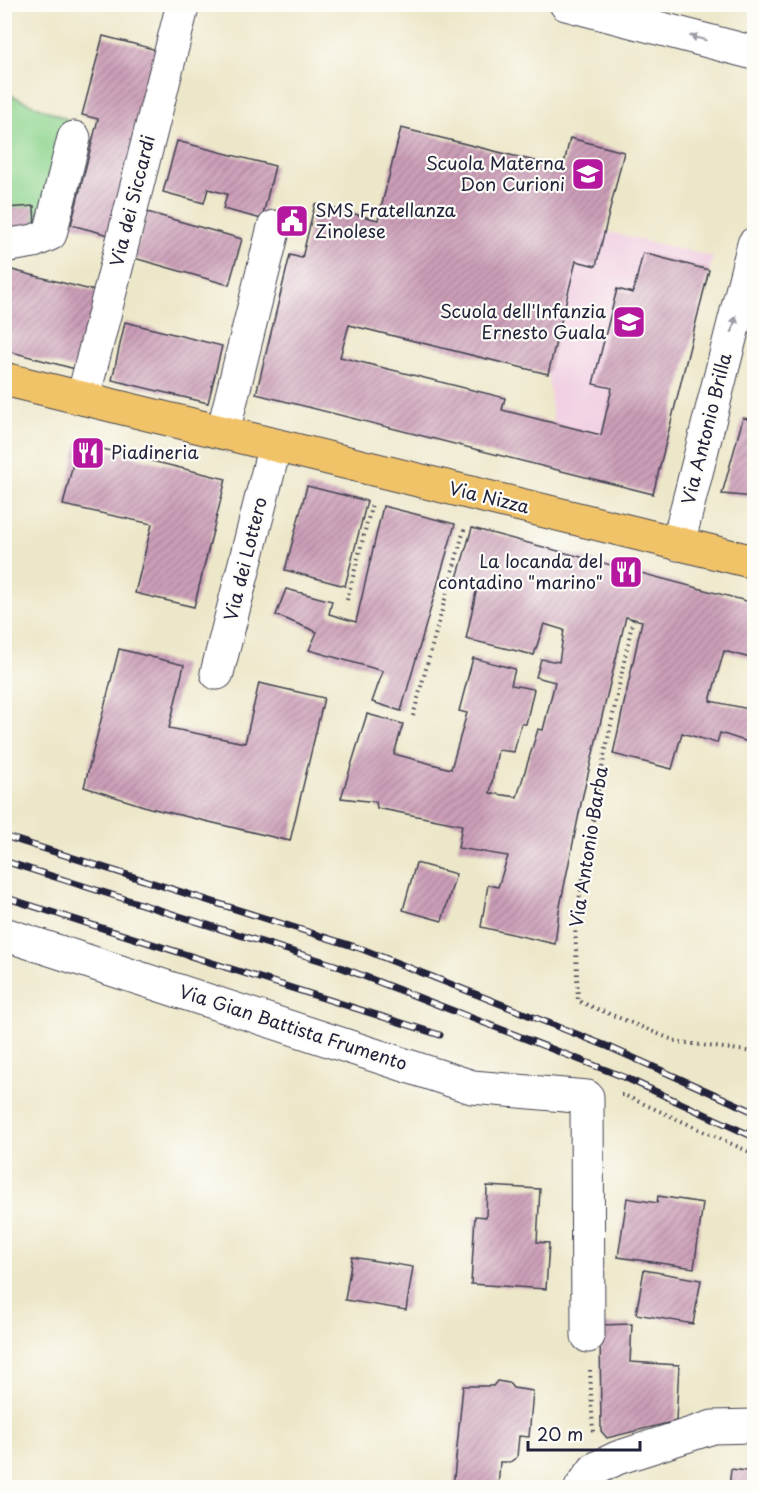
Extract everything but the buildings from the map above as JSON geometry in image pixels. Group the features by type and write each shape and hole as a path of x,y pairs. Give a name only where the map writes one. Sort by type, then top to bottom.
{"main road":[{"name":"Via Nizza","path":"4,379 754,562"}],"street":[{"name":"Via dei Siccardi","path":"83,398 183,4"},
{"path":"566,4 754,53"},
{"path":"4,246 34,241 50,234 74,138"},
{"path":"223,432 274,227"},
{"name":"Via Antonio Brilla","path":"678,544 754,244"},
{"name":"Via dei Lottero","path":"217,673 275,445"},
{"name":"Via Gian Battista Frumento","path":"4,934 472,1087 587,1096"},
{"path":"587,1096 588,1336"},
{"path":"588,1478 617,1458 713,1427 754,1426"}],"path":[{"path":"347,600 381,471"},
{"path":"413,716 474,494"},
{"name":"Via Antonio Barba","path":"633,619 603,763 575,924 578,1001 678,1042 754,1052"},
{"path":"587,1096 624,1095 754,1154"},
{"path":"588,1336 588,1478"}],"shaded area":[{"name":"Scuola dell'Infanzia Ernesto Guala","path":"604,231 713,257 653,494 541,466 553,422 548,374 576,261 596,265"}],"green space":[{"path":"5,93 67,119 35,228 5,230"}],"railway":[{"path":"4,836 362,949 609,1047 754,1112"},
{"path":"4,861 335,965 624,1077 754,1137"},
{"path":"4,897 440,1035"}],"place":[{"name":"Scuola Materna Don Curioni","path":"588,174"},
{"name":"SMS Fratellanza Zinolese","path":"292,221"},
{"name":"Scuola dell'Infanzia Ernesto Guala","path":"629,322"},
{"name":"Piadineria","path":"88,453"},
{"name":"La locanda del contadino \"marino\"","path":"626,572"}]}
